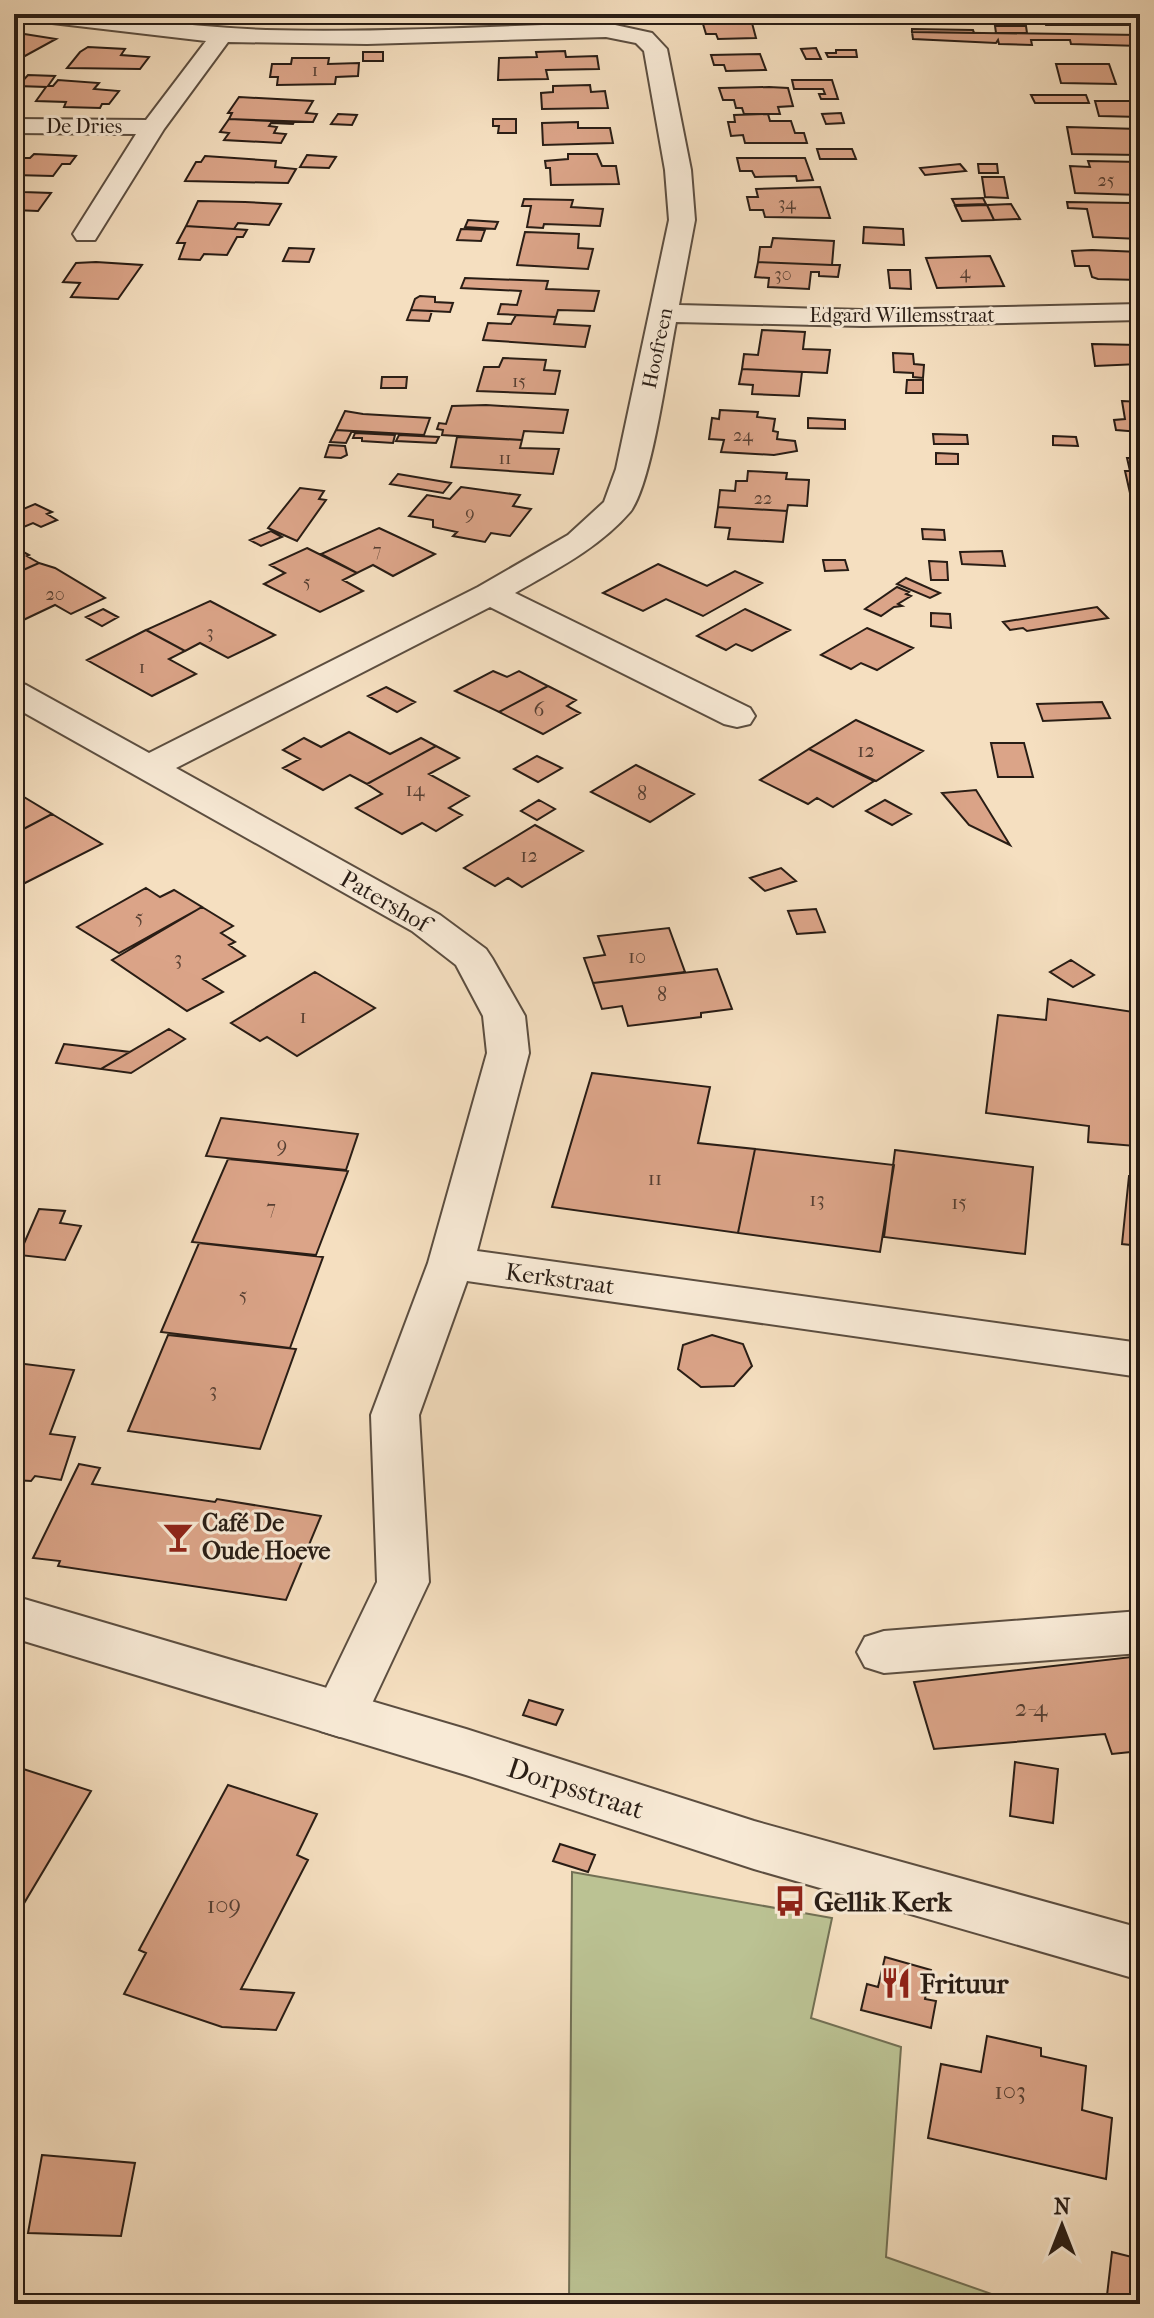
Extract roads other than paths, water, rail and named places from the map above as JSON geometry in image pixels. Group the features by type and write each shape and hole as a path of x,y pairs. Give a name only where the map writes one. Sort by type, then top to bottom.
{"street":[{"path":"35,14 120,26 222,35 417,24"},
{"name":"Hoofreen","path":"148,768 490,594 579,542 618,506 632,469 682,220 679,182 655,49 644,38 606,30 417,24"},
{"name":"De Dries","path":"86,234 153,127 222,35"},
{"name":"De Dries","path":"14,126 153,127"},
{"name":"Edgard Willemsstraat","path":"665,313 863,318 1140,312"},
{"path":"490,594 737,716"},
{"name":"Patershof","path":"14,692 426,923 472,958 504,1016 508,1053 451,1263"},
{"path":"340,1715 403,1582 395,1415 451,1263"},
{"name":"Kerkstraat","path":"451,1263 1140,1360"},
{"name":"Dorpsstraat","path":"14,1617 466,1752 754,1845 1140,1954"},
{"path":"884,1652 1140,1632"}],"place":[{"name":"Café De Oude Hoeve","path":"178,1537"},
{"name":"Gellik Kerk","path":"790,1901"},
{"name":"Frituur","path":"896,1983"}]}
